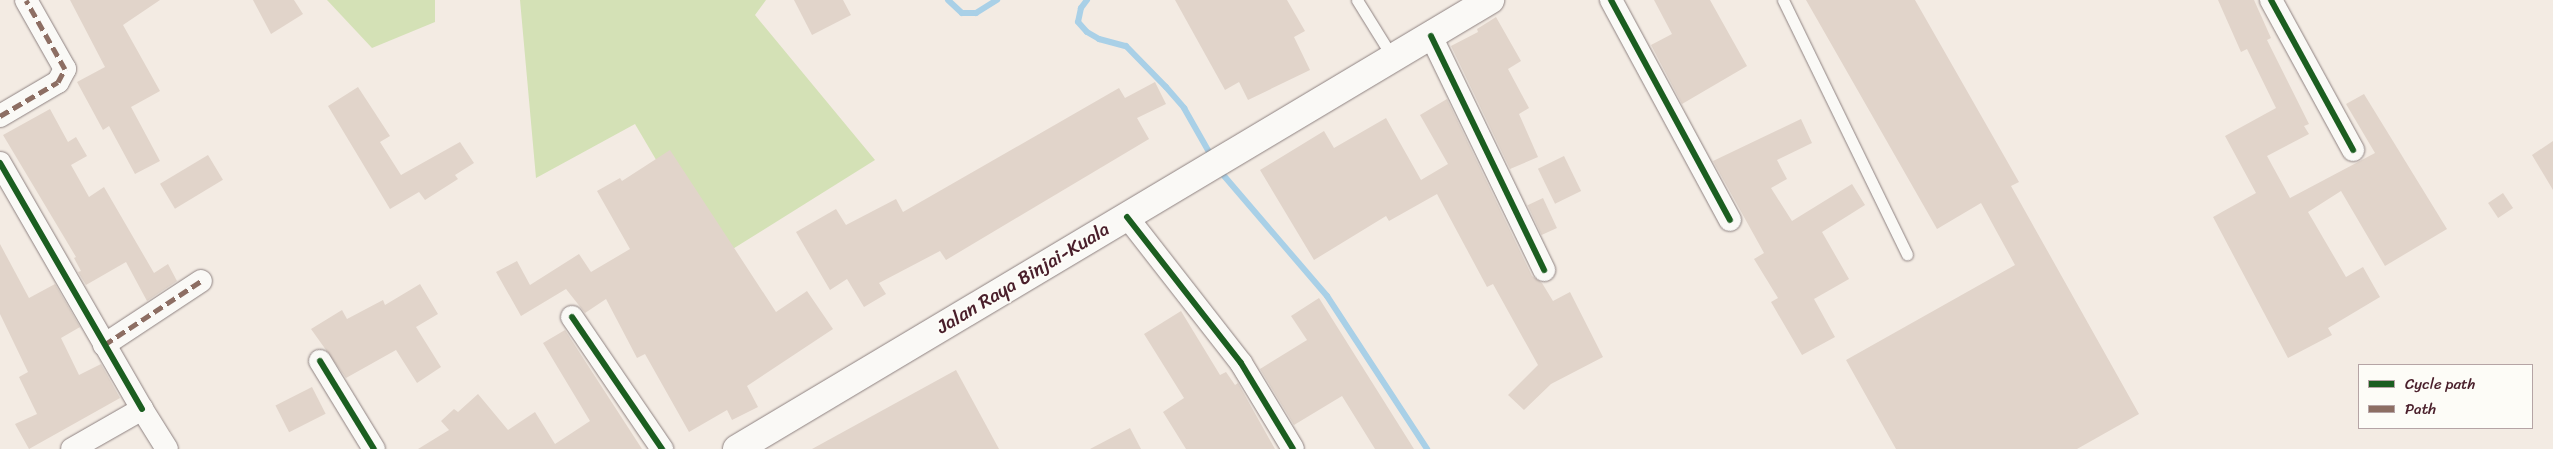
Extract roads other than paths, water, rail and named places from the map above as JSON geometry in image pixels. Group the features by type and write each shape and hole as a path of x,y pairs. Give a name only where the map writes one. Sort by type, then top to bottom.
{"main road":[{"name":"Jalan Raya Binjai-Kuala","path":"737,449 1489,0"}],"street":[{"path":"0,116 58,82 65,69 26,0"},
{"path":"1611,0 1730,220"},
{"path":"2271,0 2353,150"},
{"path":"1431,36 1544,270"},
{"path":"0,163 104,345 167,449"},
{"path":"1127,216 1241,363 1293,449"},
{"path":"104,345 201,281"},
{"path":"572,317 662,449"},
{"path":"320,361 374,449"},
{"path":"72,449 142,409"}],"lane":[{"path":"1357,0 1393,58"},
{"path":"1782,0 1907,254"}],"waterway":[{"path":"948,0 962,13 976,13 997,0"},
{"path":"1087,0 1081,8 1078,22 1087,32 1099,39 1126,46 1184,108 1213,159"},
{"path":"1219,170 1327,296 1427,449"}]}
